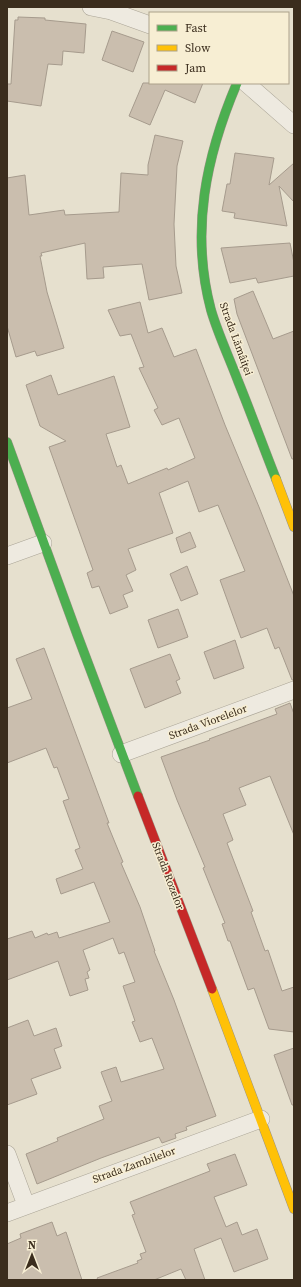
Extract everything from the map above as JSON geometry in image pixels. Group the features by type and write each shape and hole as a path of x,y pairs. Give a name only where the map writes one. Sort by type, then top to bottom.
{"street":[{"path":"91,7 111,11 149,24"},
{"name":"Strada Lămâiței","path":"236,84 216,136 204,186 201,216 201,242 204,269 213,314 294,527"},
{"path":"247,84 294,125"},
{"name":"Strada Rozelor","path":"7,442 122,754 261,1118 294,1210"},
{"path":"7,556 43,542"},
{"name":"Strada Viorelelor","path":"122,754 294,690"},
{"name":"Strada Zambilelor","path":"7,1213 261,1118"},
{"path":"7,1154 26,1205"}],"building":[{"path":"18,17 45,18 45,20 86,24 84,53 63,51 62,65 48,64 41,106 7,101 7,84 11,84 15,20 18,20"},
{"path":"112,31 144,42 133,72 102,60"},
{"path":"143,83 203,84 195,103 165,90 150,125 129,116"},
{"path":"155,135 183,141 177,166 174,224 176,266 182,293 149,300 142,264 103,267 104,278 87,279 85,243 41,253 42,256 40,256 47,292 64,348 37,356 35,351 16,357 7,326 7,178 25,175 29,215 64,210 65,215 119,212 121,173 148,175 148,165"},
{"path":"235,153 274,158 269,185 294,163 294,202 279,186 287,226 234,218 235,213 222,211 227,184 230,184"},
{"path":"290,243 294,263 294,276 258,283 256,278 230,283 221,248"},
{"path":"253,291 273,339 294,331 294,459 292,459 237,314 234,299"},
{"path":"140,302 148,333 162,328 174,357 196,349 294,596 294,680 292,680 279,647 275,649 267,628 241,638 220,580 245,571 218,505 199,512 188,481 159,493 173,533 128,549 136,570 126,575 133,591 123,595 128,607 110,614 99,586 92,588 87,573 93,570 49,447 66,441 40,426 26,385 51,375 58,395 114,376 130,427 106,434 117,467 121,465 128,484 167,468 168,470 195,458 179,418 162,425 154,410 158,408 139,368 144,367 131,334 120,336 108,310"},
{"path":"190,532 196,547 181,553 176,538"},
{"path":"187,566 198,594 181,601 170,574"},
{"path":"178,609 188,637 158,648 148,620"},
{"path":"235,640 244,668 214,679 204,652"},
{"path":"44,648 109,823 107,823 123,862 121,863 140,907 154,951 174,1000 216,1116 186,1127 187,1130 175,1134 176,1138 162,1143 159,1137 101,1158 37,1184 26,1154 58,1141 57,1138 104,1119 99,1106 112,1101 101,1072 116,1067 121,1082 164,1069 152,1038 140,1042 132,1022 135,1021 123,986 135,982 124,952 119,954 113,938 83,950 90,970 87,972 89,978 85,979 88,990 70,996 58,961 7,980 7,939 32,931 35,938 47,933 48,935 57,932 59,938 110,922 94,882 61,894 56,879 83,869 75,850 80,848 63,801 69,799 57,767 54,768 46,748 7,763 7,708 32,699 16,659"},
{"path":"170,654 180,679 176,681 181,693 145,708 130,669"},
{"path":"290,703 294,714 294,835 270,776 239,788 246,805 223,814 233,840 227,843 253,911 251,912 265,951 268,950 282,991 294,987 294,1032 269,1029 254,988 248,990 230,941 228,941 222,924 225,923 203,868 205,867 161,757 277,714 275,709"},
{"path":"28,1020 34,1036 56,1028 62,1046 54,1049 61,1068 31,1079 37,1094 7,1105 7,1028"},
{"path":"294,1048 294,1105 292,1105 274,1055"},
{"path":"235,1154 247,1185 214,1197 226,1227 237,1222 242,1235 257,1229 268,1259 234,1272 221,1238 194,1249 205,1280 186,1280 181,1269 154,1280 98,1280 97,1278 138,1263 137,1261 142,1259 140,1254 146,1252 132,1215 135,1214 130,1202 210,1171 207,1164"},
{"path":"52,1222 57,1236 66,1232 82,1280 7,1280 7,1244 21,1238 20,1234"}],"traffic: fast":[{"path":"237,84 217,138 204,194 202,251 205,281 211,310 220,337 276,479"},
{"path":"7,442 138,796"}],"traffic: slow":[{"path":"276,479 294,527"},
{"path":"212,989 294,1209"}],"traffic: jam":[{"path":"138,796 212,989"}]}
